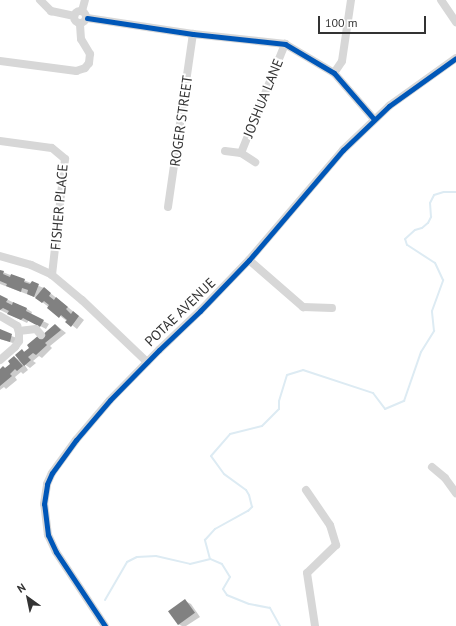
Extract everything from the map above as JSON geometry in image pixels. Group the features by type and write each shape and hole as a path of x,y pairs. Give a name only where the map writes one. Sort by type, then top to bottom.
{"street":[{"path":"40,0 51,11 59,14 74,16"},
{"path":"80,24 85,22 84,0"},
{"path":"334,73 342,61 351,0"},
{"path":"441,0 456,22"},
{"path":"74,16 77,12 193,34 285,44 334,73 374,119"},
{"path":"74,16 75,21 80,24"},
{"path":"0,62 76,71 85,68 89,63 90,54 81,39 80,24"},
{"name":"ROGER STREET","path":"168,207 193,34"},
{"name":"JOSHUA LANE","path":"241,153 285,44"},
{"name":"POTAE AVENUE","path":"105,626 51,544 44,514 45,494 52,473 62,457 110,400 249,260 333,161 374,119 420,82 456,58"},
{"name":"FISHER PLACE","path":"0,141 52,148 65,159 52,275"},
{"name":"JOSHUA LANE","path":"225,151 241,153 255,162"},
{"path":"0,256 31,265 52,275 82,300 147,362"},
{"path":"249,260 303,306 332,308"},
{"path":"0,316 11,321 17,326 19,331 19,341 15,347 0,360"},
{"path":"19,331 36,329 41,335"},
{"path":"432,467 445,478 456,492"},
{"path":"306,490 330,525 336,545 308,572 315,626"}],"building":[{"path":"0,270 4,271 3,274 10,277 11,274 25,279 24,282 30,284 32,281 39,284 34,297 27,294 28,290 22,288 21,292 6,286 7,284 0,281"},
{"path":"44,287 51,293 49,296 54,300 56,297 68,307 66,309 71,314 73,311 79,316 71,327 65,322 67,320 61,315 59,318 47,308 49,305 44,301 42,303 35,298"},
{"path":"0,295 8,299 6,302 12,305 13,302 27,308 26,311 44,320 40,327 23,318 21,320 7,314 9,311 3,308 0,310"},
{"path":"55,324 61,330 45,343 47,345 36,355 33,353 28,357 31,360 24,366 15,355 22,349 24,352 29,348 27,345 39,335 40,337"},
{"path":"0,329 12,334 10,342 0,339"},
{"path":"14,356 23,366 17,371 15,369 10,374 12,376 0,386 0,369 3,366 5,368 10,364 8,361"},
{"path":"185,599 195,613 178,625 168,611"}],"waterway":[{"path":"280,626 270,608 249,604 227,595 223,589 230,577 222,564 210,559 205,540 215,529 248,511 252,507 246,490 224,474 211,456 230,434 262,426 279,409 279,401 287,375 303,370 373,393 385,409 404,401 421,352 434,331 432,311 443,280 435,263 407,245 405,239 415,230 422,228 428,223 431,217 430,203 434,195 444,192 456,192"},
{"path":"105,600 127,562 137,557 156,556 190,564 210,559"}],"cycle path":[{"path":"87,18 193,34 285,44 334,73 374,119"},
{"path":"105,626 56,552 48,535 44,504 47,484 52,473 76,440 110,400 249,260 343,150 389,106 456,58"}]}
